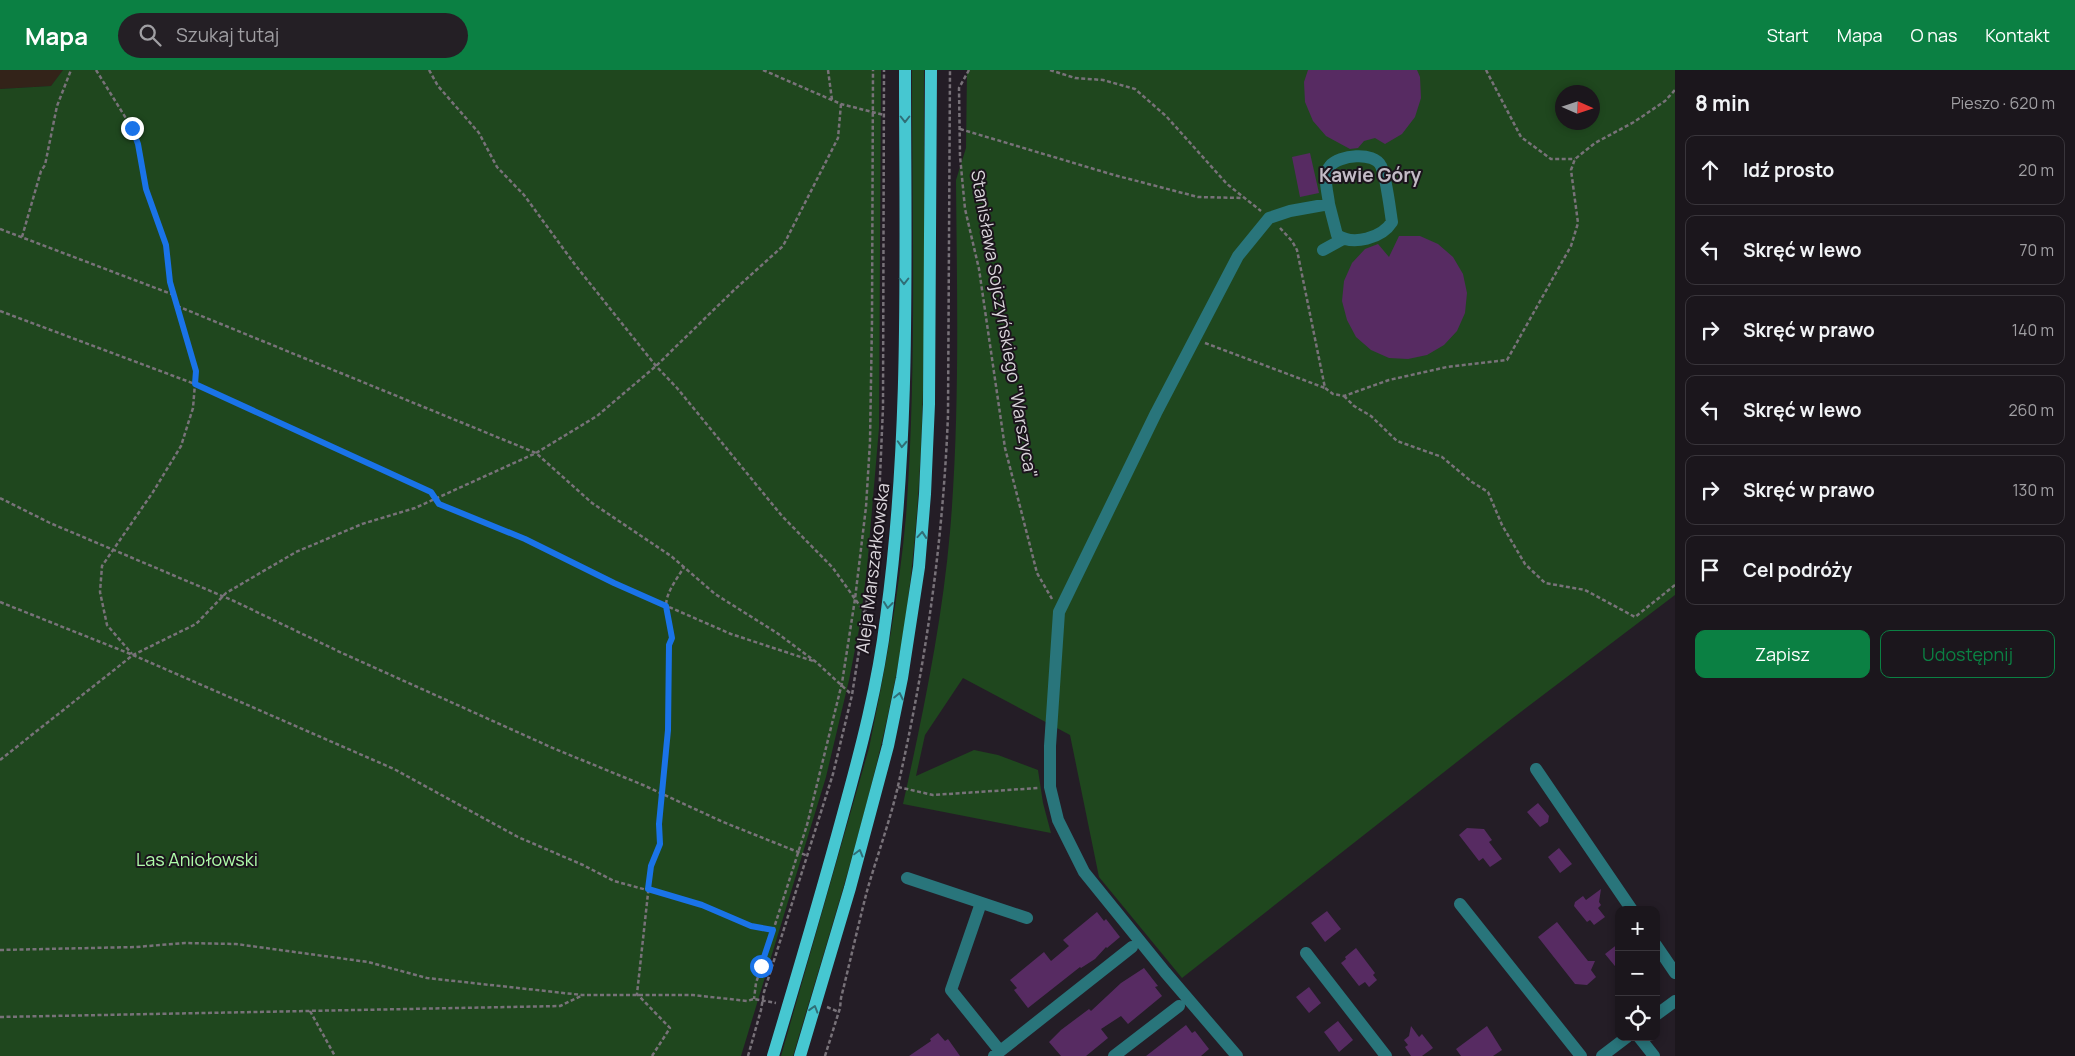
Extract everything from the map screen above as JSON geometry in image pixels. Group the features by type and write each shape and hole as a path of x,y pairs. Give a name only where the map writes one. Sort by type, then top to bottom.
{"main road":[{"name":"Aleja Marszałkowska","path":"774,1056 820,901 863,740 886,620 898,516 904,414 905,70"},
{"path":"800,1056 850,888 888,746 902,678 919,567 926,494 929,404 931,70"}],"street":[{"path":"1366,156 1375,158 1382,166 1392,222 1387,231 1379,235 1352,241 1343,239 1337,235 1329,204 1326,175 1329,166 1338,160 1366,156"},
{"path":"1237,1056 1165,972 1084,872 1058,820 1050,787 1050,746 1059,612 1156,413 1238,256 1269,218 1329,204"},
{"path":"1323,250 1343,239"},
{"path":"1536,769 1629,906"},
{"path":"907,878 1027,918"},
{"path":"981,903 951,990 997,1054 1132,947"},
{"path":"1460,904 1581,1056"},
{"path":"1660,951 1675,973"},
{"path":"1306,953 1386,1056"},
{"path":"1660,1012 1675,1001"},
{"path":"1114,1056 1179,1006"},
{"path":"1602,1056 1622,1041"},
{"path":"1642,1041 1654,1056"}],"path":[{"path":"22,237 41,171 45,164 56,106 71,70"},
{"path":"96,70 132,128 138,144 146,189 166,245 174,295 196,371 193,408 181,446 153,492 102,566 100,592 107,625 132,655"},
{"path":"429,70 438,86 479,133 497,167 524,195 576,266 656,366 677,388 782,516 833,568 866,614"},
{"path":"763,70 841,104 884,115"},
{"path":"828,70 832,100"},
{"path":"754,999 756,983 799,853 819,783 842,683 856,599 866,507 870,442 873,70"},
{"path":"748,1056 762,1010 762,1000 833,774 852,695 866,614 879,500 884,407 884,70"},
{"name":"Stanisława Sojczyńskiego \"Warszyca\"","path":"969,70 959,88 960,156 965,209 979,269 1005,448 1037,574 1059,612"},
{"path":"1050,70 1076,78 1103,80 1135,89 1166,116 1227,184 1269,218 1292,241 1297,250 1325,388"},
{"path":"1486,70 1521,137 1551,159 1575,159"},
{"path":"1195,339 1325,388 1333,394 1344,396 1389,380 1447,367 1507,360 1571,246 1578,223 1571,170 1575,159 1595,143 1634,122 1665,101 1675,90"},
{"path":"0,760 132,655 196,624 223,596 296,552 362,524 415,508 536,453 597,416 656,366 733,291 783,246 838,138 841,104"},
{"path":"960,129 1114,175 1198,197 1245,198"},
{"path":"0,229 174,295"},
{"path":"177,306 536,453 592,504 671,556 715,594 778,633 842,683 852,695"},
{"path":"0,311 195,384 431,492 439,504 525,539 614,583 731,634 816,662"},
{"path":"1344,396 1354,406 1372,416 1397,441 1442,457 1472,482 1488,492 1502,525 1524,564 1546,583 1585,590 1635,617 1675,585"},
{"path":"0,498 50,523 223,596 342,653 723,822 808,857"},
{"path":"652,1056 670,1028 638,994 651,866 660,844 659,824 668,730 669,645 672,638 666,606 668,593 684,567"},
{"path":"0,602 132,655 394,769 518,837 614,880 702,905 751,926 773,930"},
{"path":"898,788 933,795 1050,787"},
{"path":"0,950 136,947 185,943 236,944 368,962 427,978 582,995 693,995 754,999 777,1003"},
{"path":"0,1017 560,1006 582,995"},
{"path":"825,1007 832,1007 839,1012 825,1056"},
{"path":"310,1011 335,1056"}],"shaded area":[{"path":"0,70 63,70 51,86 0,89"}],"green space":[{"name":"Las Aniołowski","path":"63,70 881,70 879,428 867,568 860,624 826,777 741,1056 0,1056 0,89 51,86"},
{"path":"912,70 924,70 924,360 918,505 911,577 901,648 891,700 867,803 793,1056 781,1056 869,748 900,574 906,516 912,405"},
{"path":"967,70 1675,70 1675,595 1509,721 1182,978 1099,877 1070,735 963,678 925,735 916,776 974,750 998,755 1038,770 1043,803 1051,833 903,804 925,702 937,634 950,532 957,400 956,180 966,148"}],"building":[{"path":"1308,70 1417,70 1420,77 1421,98 1415,117 1402,134 1385,144 1375,138 1364,141 1358,148 1350,149 1326,136 1313,121 1305,102 1304,82"},
{"path":"1310,153 1319,193 1300,197 1292,157"},
{"path":"1399,236 1420,236 1438,244 1453,257 1463,274 1467,293 1465,313 1457,331 1444,345 1427,355 1408,359 1389,358 1371,350 1356,337 1347,320 1342,301 1344,281 1352,263 1365,249 1378,244 1389,257"},
{"path":"1538,803 1549,816 1548,822 1540,827 1527,812"},
{"path":"1467,828 1484,829 1492,840 1489,842 1502,859 1490,867 1483,858 1479,861 1459,835"},
{"path":"1559,848 1572,864 1560,873 1548,857"},
{"path":"1601,889 1599,902 1601,905 1598,908 1605,917 1594,925 1590,920 1587,922 1574,906 1575,902 1583,896 1586,900"},
{"path":"1327,911 1341,929 1325,942 1311,923"},
{"path":"1097,912 1104,921 1106,919 1120,937 1106,947 1095,959 1080,967 1028,1008 1014,990 1017,988 1010,980 1044,952 1051,961 1069,946 1063,940"},
{"path":"1557,922 1588,961 1595,961 1591,970 1596,977 1587,985 1575,984 1538,937"},
{"path":"1615,946 1615,966 1605,954"},
{"path":"1356,948 1375,973 1373,975 1377,980 1369,987 1365,982 1359,986 1341,963"},
{"path":"1144,968 1158,986 1155,987 1162,996 1128,1024 1121,1016 1101,1029 1108,1038 1086,1056 1061,1056 1049,1042 1061,1030 1089,1009 1091,1011 1121,983"},
{"path":"1309,987 1321,1003 1309,1013 1296,997"},
{"path":"1338,1021 1353,1040 1339,1052 1324,1032"},
{"path":"1186,1025 1192,1033 1195,1031 1209,1049 1201,1056 1146,1056"},
{"path":"1411,1026 1419,1037 1422,1034 1433,1048 1422,1056 1411,1056 1405,1047 1408,1045 1404,1040 1409,1036"},
{"path":"1487,1026 1502,1050 1493,1056 1461,1056 1456,1049"},
{"path":"938,1033 945,1041 948,1039 960,1056 909,1056 931,1041 930,1039"}],"district":[{"name":"Kawie Góry","path":"1370,175"}],"route":[{"path":"132,128 138,144 146,189 166,245 170,282 196,371 195,384 431,492 439,504 525,539 614,583 666,606 672,638 669,645 668,730 659,824 660,844 651,866 648,889 702,905 751,926 773,930 761,966"}]}
